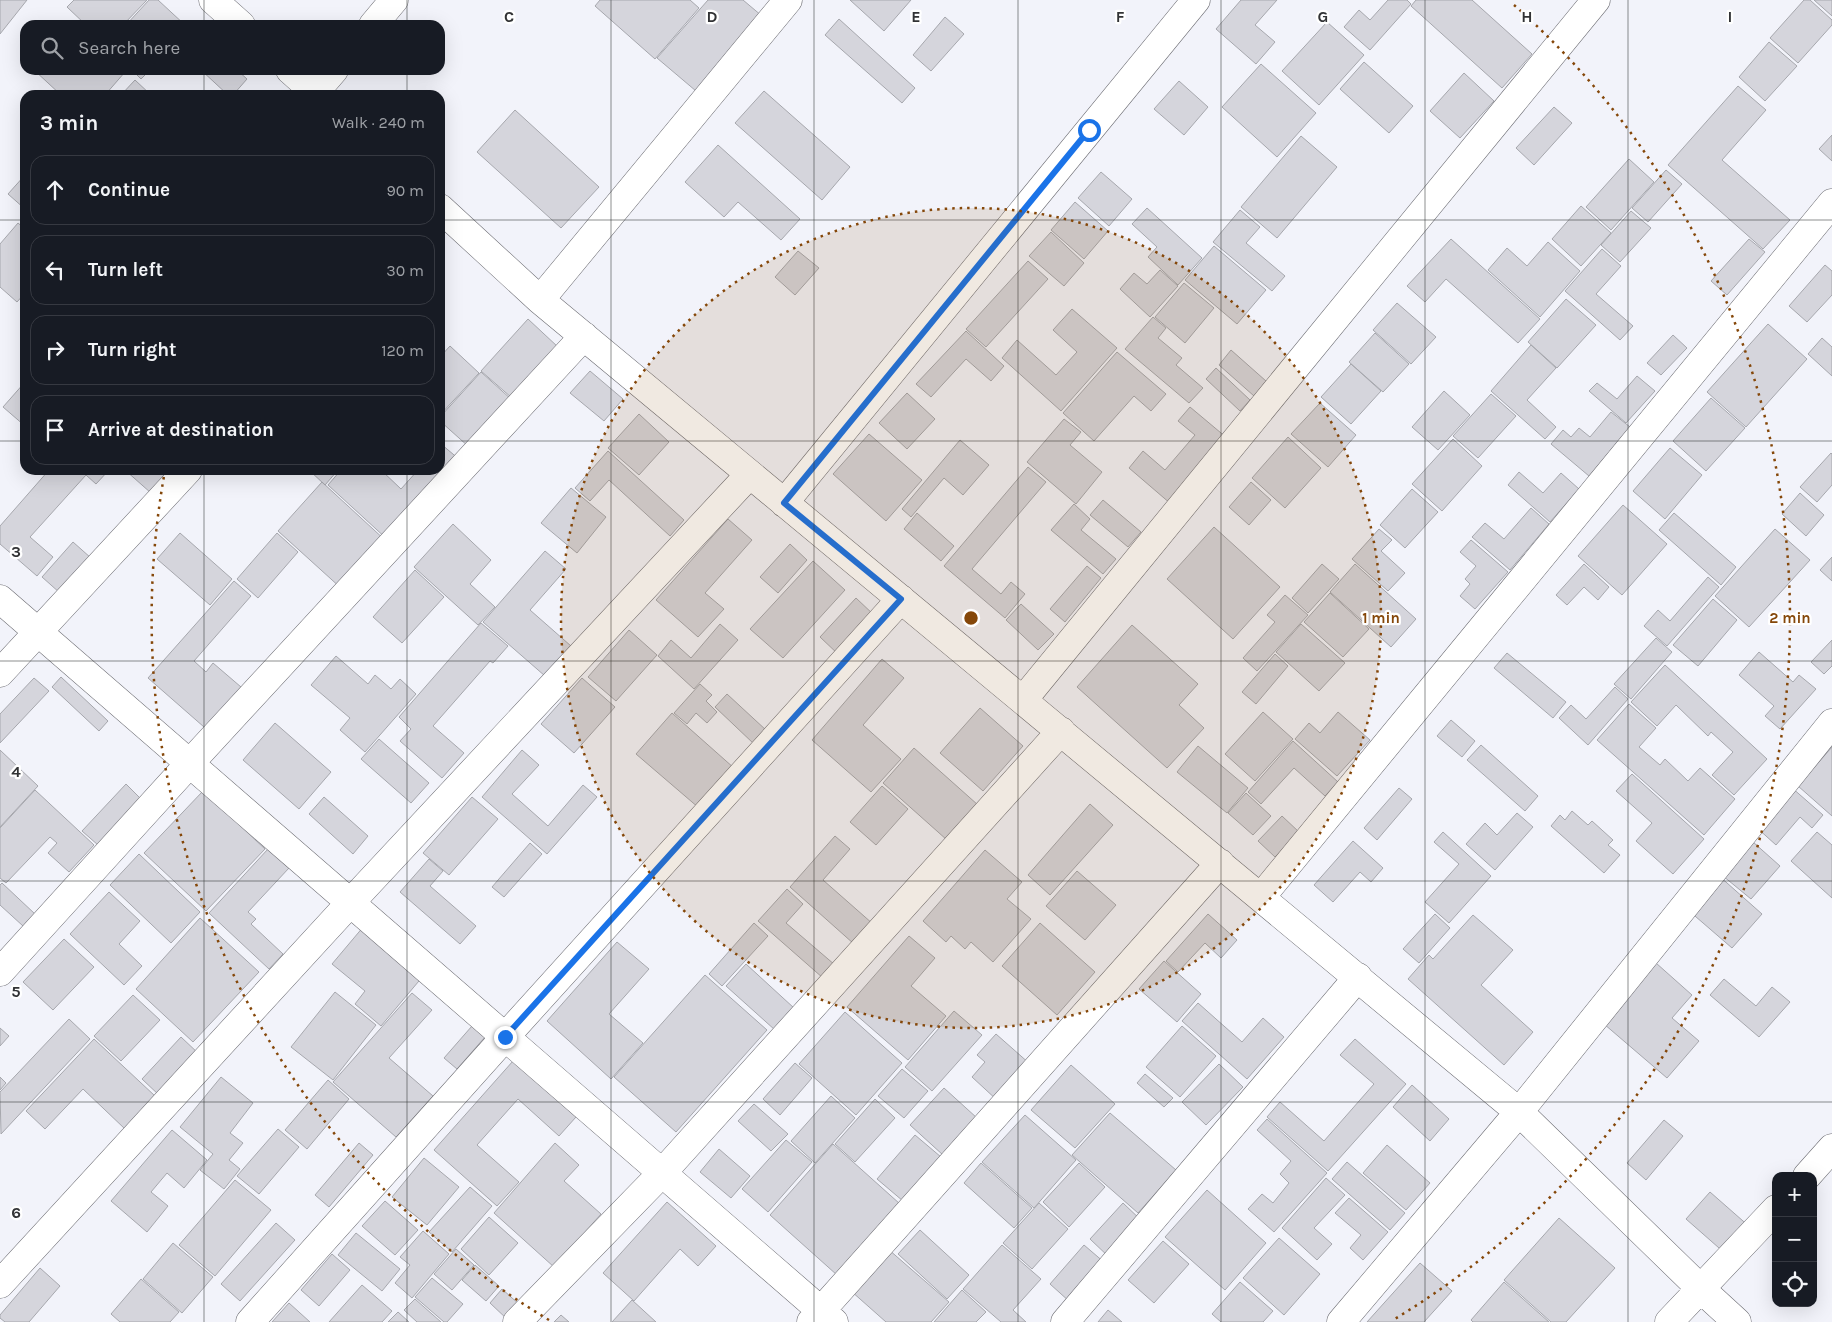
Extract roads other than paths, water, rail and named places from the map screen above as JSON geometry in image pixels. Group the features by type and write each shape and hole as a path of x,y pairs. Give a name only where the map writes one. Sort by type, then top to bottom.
{"street":[{"path":"213,0 235,20"},
{"path":"377,20 394,0"},
{"path":"540,300 788,0"},
{"path":"784,503 1196,0"},
{"path":"1023,700 1596,0"},
{"path":"295,75 312,90"},
{"path":"319,90 330,75"},
{"path":"1262,897 1832,203"},
{"path":"445,213 540,300 1520,1112 1737,1322"},
{"path":"0,972 584,336"},
{"path":"0,1284 350,902 750,474"},
{"path":"0,674 183,475"},
{"path":"0,599 662,1173 822,1318 1220,863"},
{"path":"250,1322 901,599"},
{"path":"1341,1322 1520,1112 1832,723"},
{"path":"517,1322 662,1173 1061,731"},
{"path":"1065,1322 1358,977"},
{"path":"1811,1172 1832,1148"},
{"path":"1669,1322 1772,1213"}]}
